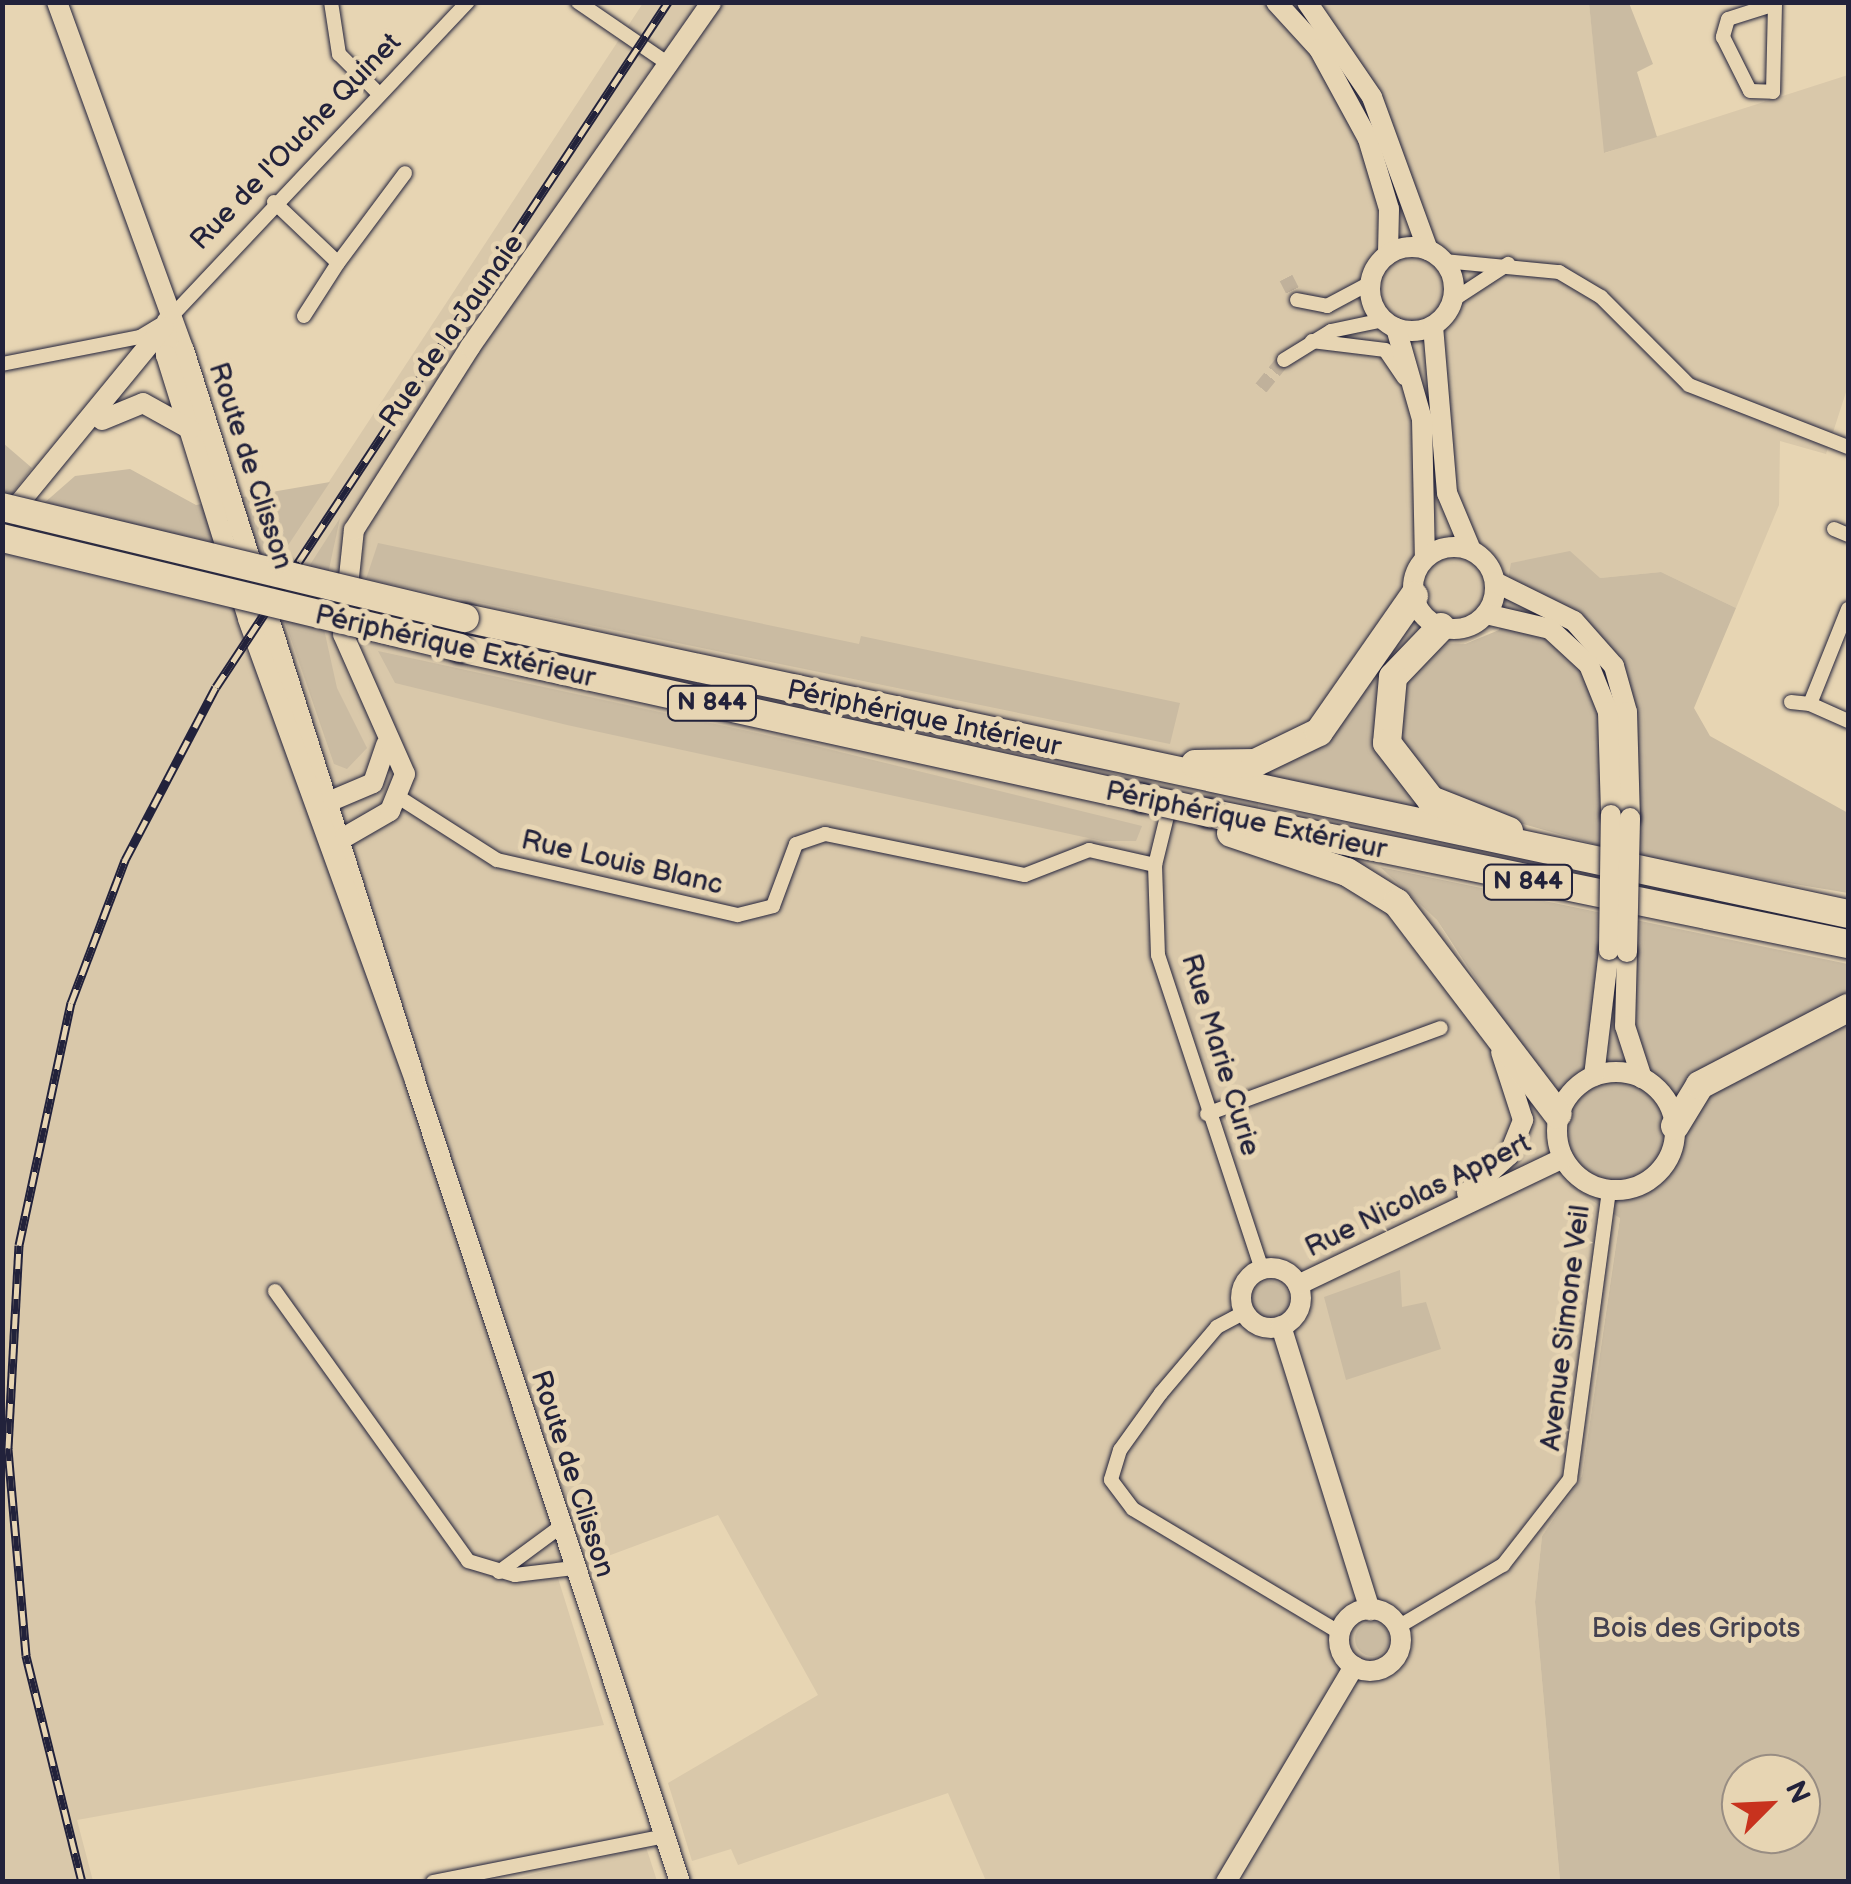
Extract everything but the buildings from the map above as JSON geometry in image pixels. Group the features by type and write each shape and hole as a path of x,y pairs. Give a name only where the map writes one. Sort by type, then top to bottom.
{"highway":[{"name":"Périphérique Intérieur","path":"2,507 465,618 1075,752 1203,773"},
{"name":"Périphérique Extérieur","path":"2,538 460,648 1209,813 1848,944"},
{"path":"1203,773 1254,763 1320,732 1414,596"},
{"path":"1441,627 1412,648 1390,686 1384,730 1395,762 1432,800 1534,839 1552,857"},
{"name":"N 844","path":"1203,773 1552,857 1848,914"},
{"path":"1209,813 1220,829 1346,872 1397,903 1494,1036 1558,1114"},
{"path":"1675,1126 1700,1084 1848,1008"}],"main road":[{"name":"Route de Clisson","path":"57,2 331,810 337,842"},
{"name":"Rue de la Jaunaie","path":"400,798 404,767 340,614 354,530 470,347 712,2"},
{"path":"1276,2 1319,49 1368,139 1389,209 1388,254 1370,283 1390,324 1422,419 1426,558 1414,596 1441,627 1465,628 1486,614 1495,582"},
{"path":"1308,2 1372,97 1453,300 1434,326 1447,493 1470,550 1495,582 1574,621 1614,666 1628,712 1618,951 1625,1026 1642,1078 1661,1093 1675,1126 1661,1169 1609,1190 1563,1158 1558,1114 1594,1076 1618,951"},
{"path":"1388,254 1436,255"},
{"name":"Route de Clisson","path":"167,321 166,356 264,665 337,842 680,1882"},
{"path":"2,524 80,436 167,321"},
{"path":"1390,324 1434,326"},
{"path":"80,436 134,404 159,406 190,429"},
{"path":"1426,558 1470,550"},
{"path":"1486,614 1550,629 1589,665 1608,712 1621,817"},
{"name":"Route de Clisson","path":"264,665 284,690 331,810"},
{"name":"Rue de la Jaunaie","path":"383,718 400,798"},
{"path":"331,810 373,783 386,745"},
{"path":"337,842 400,798"},
{"path":"1460,1203 1509,1155 1522,1120 1494,1036"},
{"path":"1594,1076 1642,1078"},
{"name":"Rue Nicolas Appert","path":"1298,1285 1460,1203 1563,1158"},
{"path":"1262,1270 1281,1270 1298,1285 1300,1307 1282,1326 1260,1326 1244,1312 1243,1289 1262,1270"},
{"path":"1282,1326 1370,1610 1398,1627 1392,1662 1354,1666"},
{"path":"1354,1666 1340,1633 1370,1610"},
{"path":"1226,1882 1354,1666"}],"street":[{"path":"331,2 339,54 378,94"},
{"name":"Rue de l'Ouche Quinet","path":"167,321 274,202 468,2"},
{"path":"578,2 670,65"},
{"path":"1775,3 1773,92 1750,91 1722,37 1728,19 1775,3"},
{"path":"304,316 405,173"},
{"path":"274,202 338,263"},
{"path":"1436,255 1559,272 1601,297 1690,386 1848,447"},
{"path":"1453,300 1509,264"},
{"path":"1297,300 1328,306 1370,283"},
{"path":"2,364 140,337 167,321"},
{"path":"1284,360 1312,341 1390,324"},
{"path":"1312,341 1390,352 1422,419"},
{"path":"1810,704 1848,609"},
{"path":"1791,702 1810,704 1848,721"},
{"name":"Rue Marie Curie","path":"1172,794 1154,865 1158,955 1207,1114 1262,1270"},
{"name":"Rue Louis Blanc","path":"400,798 497,860 738,915 773,906 796,844 825,834 1025,875 1089,850 1154,865"},
{"path":"1207,1114 1440,1028"},
{"name":"Avenue Simone Veil","path":"1398,1627 1504,1565 1570,1479 1609,1190"},
{"path":"275,1291 460,1552 499,1572 574,1568"},
{"path":"1244,1312 1217,1327 1160,1393 1120,1450 1111,1480 1133,1508 1340,1633"},
{"path":"499,1572 560,1526"},
{"path":"433,1882 665,1836"}],"shaded area":[{"path":"643,3 1589,3 1605,153 1848,75 1848,386 1826,454 1780,441 1779,505 1736,608 1661,572 1600,578 1464,644 1437,644 1403,603 1351,686 1258,776 1258,835 1380,867 1437,920 1620,1217 1582,1476 1542,1536 1535,1602 1560,1881 986,1881 948,1793 738,1865 731,1849 692,1861 668,1783 818,1695 718,1515 557,1575 604,1725 77,1820 93,1881 3,1881 2,491 277,561","holes":["277,562 307,568 250,659 236,621"]},
{"path":"646,1847 657,1881 493,1881 519,1878"}],"green space":[{"path":"1589,3 1629,3 1653,64 1637,72 1657,137 1604,153"},
{"path":"3,443 32,468 12,494 3,491"},
{"path":"130,469 196,505 330,482 277,562 43,504 75,476"},
{"path":"340,518 320,611 337,688 367,748 347,769 334,764 281,610"},
{"path":"378,543 859,644 861,636 1180,703 1170,744 366,579"},
{"path":"1570,551 1600,578 1661,572 1736,608 1694,708 1710,736 1848,813 1848,893 1650,860 1463,807 1423,812 1258,776 1326,718 1402,602 1437,643 1465,644 1499,630 1511,563"},
{"path":"378,651 812,745 1142,826 1136,841 1102,841 567,725 395,683"},
{"name":"Bois des Gripots","path":"1380,867 1848,964 1848,1881 1560,1881 1535,1602 1542,1536 1582,1476 1620,1218 1570,1187 1534,1068 1437,920"},
{"path":"1400,1270 1402,1307 1426,1302 1441,1349 1346,1380 1324,1297"},
{"path":"1270,1281 1283,1287 1289,1300 1283,1313 1270,1319 1257,1313 1251,1300 1257,1287"},
{"path":"1372,1622 1384,1627 1389,1639 1384,1651 1372,1656 1360,1651 1355,1639 1360,1627"}],"tunnel":[{"path":"1286,278 1297,300"},
{"path":"1261,388 1284,360"}],"railway":[{"path":"82,1882 26,1655 8,1448 19,1245 71,1003 125,860 216,687 668,2"}]}
